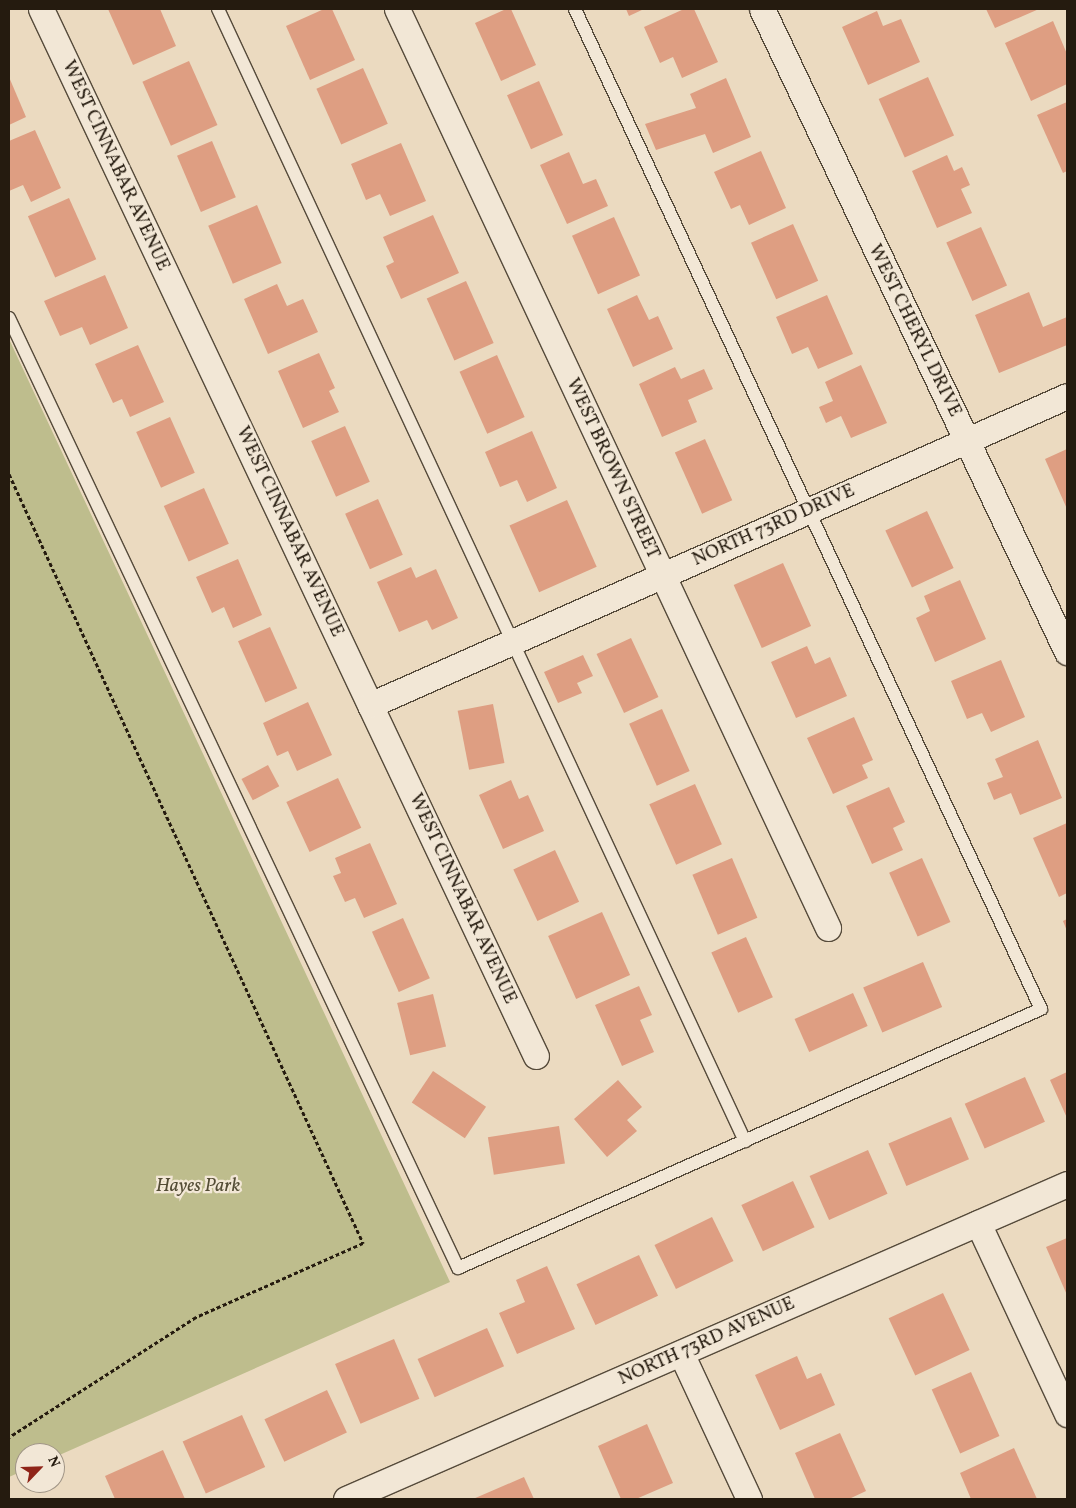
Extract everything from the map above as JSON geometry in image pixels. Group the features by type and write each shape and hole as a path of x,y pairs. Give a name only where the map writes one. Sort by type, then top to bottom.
{"street":[{"name":"WEST CINNABAR AVENUE","path":"41,9 536,1056"},
{"name":"WEST BROWN STREET","path":"397,9 828,928"},
{"name":"WEST CHERYL DRIVE","path":"762,9 1067,652"},
{"name":"NORTH 73RD DRIVE","path":"370,705 1067,396"},
{"name":"NORTH 73RD AVENUE","path":"346,1499 392,1490 681,1353 1067,1184"},
{"path":"978,1223 1067,1414"},
{"path":"681,1353 749,1499"}],"lane":[{"path":"218,9 745,1140"},
{"path":"9,318 458,1268 1041,1009 575,9"}],"path":[{"path":"9,474 362,1243 167,1332 9,1437"}],"green space":[{"name":"Hayes Park","path":"9,339 450,1282 65,1453 65,1443 15,1443 15,1474 9,1477"}],"building":[{"path":"108,9 160,9 176,46 133,65"},
{"path":"324,9 332,9 355,60 310,80 286,26"},
{"path":"506,9 511,9 536,65 501,81 475,23"},
{"path":"626,9 644,9 629,16"},
{"path":"684,9 694,9 718,62 682,78 673,57 660,63 644,27"},
{"path":"986,9 1039,9 995,28"},
{"path":"877,11 883,26 901,19 920,62 868,85 842,27"},
{"path":"1053,21 1067,54 1067,84 1031,101 1005,43"},
{"path":"189,61 217,125 171,146 142,82"},
{"path":"363,68 388,124 341,144 316,89"},
{"path":"9,77 26,117 9,125"},
{"path":"928,77 954,135 905,157 879,99"},
{"path":"726,78 751,137 713,153 705,134 656,150 645,124 696,108 690,94"},
{"path":"539,81 563,135 531,149 507,95"},
{"path":"1067,102 1067,171 1063,173 1037,115"},
{"path":"35,130 61,188 31,202 23,185 9,191 9,141"},
{"path":"212,141 236,197 201,212 177,156"},
{"path":"401,143 426,201 390,216 380,194 366,200 351,164"},
{"path":"761,151 786,208 749,225 740,205 731,209 714,172"},
{"path":"569,152 583,184 596,179 608,206 567,224 540,165"},
{"path":"947,155 954,171 962,167 970,185 961,189 972,213 937,228 912,171"},
{"path":"69,198 96,259 55,278 28,216"},
{"path":"257,205 282,263 233,284 208,226"},
{"path":"433,215 459,273 401,299 386,266 394,262 383,237"},
{"path":"614,217 640,275 598,294 572,236"},
{"path":"793,224 818,281 776,299 751,243"},
{"path":"981,227 1007,285 972,301 946,242"},
{"path":"105,275 128,328 90,345 82,327 60,336 44,301"},
{"path":"466,281 494,343 454,361 427,298"},
{"path":"277,284 287,306 303,299 318,332 268,354 244,299"},
{"path":"1029,292 1043,327 1067,317 1067,345 999,373 975,315"},
{"path":"637,295 649,320 658,316 673,349 633,367 607,309"},
{"path":"827,295 853,354 818,369 808,347 792,354 776,317"},
{"path":"138,345 164,402 130,417 122,399 113,403 95,364"},
{"path":"319,353 335,388 329,391 339,412 303,428 278,371"},
{"path":"497,355 525,417 487,434 460,372"},
{"path":"861,365 887,423 851,438 841,416 826,423 819,407 833,401 825,382"},
{"path":"675,367 681,379 704,369 713,389 688,400 697,422 662,437 639,384"},
{"path":"170,417 195,473 161,488 136,432"},
{"path":"345,426 370,482 336,497 311,441"},
{"path":"532,431 557,488 527,502 517,480 500,487 485,452"},
{"path":"705,439 732,500 702,514 675,452"},
{"path":"1067,449 1067,509 1045,459"},
{"path":"204,488 229,544 189,562 164,506"},
{"path":"378,499 403,555 370,569 345,514"},
{"path":"567,500 597,567 539,592 509,526"},
{"path":"927,511 954,568 912,588 885,530"},
{"path":"238,559 262,615 233,628 224,607 212,613 196,577"},
{"path":"783,563 811,626 762,648 734,585"},
{"path":"411,567 416,578 436,569 458,618 432,630 427,620 399,632 377,582"},
{"path":"960,580 986,639 935,662 916,618 930,611 924,596"},
{"path":"270,627 297,688 265,702 238,641"},
{"path":"631,638 658,697 624,713 597,654"},
{"path":"807,646 815,664 830,657 847,696 796,718 771,662"},
{"path":"583,655 593,676 577,683 582,693 558,703 544,672"},
{"path":"1001,660 1025,717 991,732 982,713 967,719 951,681"},
{"path":"308,702 332,755 297,771 288,751 277,756 263,723"},
{"path":"493,704 504,763 469,770 458,711"},
{"path":"662,709 690,771 657,786 629,724"},
{"path":"854,717 873,760 862,765 868,778 833,794 807,738"},
{"path":"1038,740 1062,798 1020,815 1011,793 994,800 987,783 1003,777 995,759"},
{"path":"268,765 279,786 253,800 242,779"},
{"path":"338,778 361,828 310,852 286,802"},
{"path":"511,780 519,799 528,795 544,831 503,849 479,795"},
{"path":"695,784 722,844 676,865 649,804"},
{"path":"889,787 905,822 893,828 903,850 872,864 846,806"},
{"path":"1067,823 1067,893 1059,897 1033,838"},
{"path":"370,843 397,904 364,918 355,898 345,902 333,876 341,873 335,858"},
{"path":"555,850 579,902 537,921 513,869"},
{"path":"732,858 757,918 718,935 692,875"},
{"path":"922,858 950,922 918,937 889,873"},
{"path":"602,912 630,975 576,999 548,936"},
{"path":"403,918 430,978 399,992 372,932"},
{"path":"1067,919 1067,931 1063,921"},
{"path":"746,937 773,997 738,1013 711,952"},
{"path":"923,962 942,1007 882,1033 863,987"},
{"path":"639,986 652,1015 640,1020 654,1052 622,1066 595,1005"},
{"path":"853,993 868,1026 809,1052 795,1019"},
{"path":"433,994 446,1046 410,1055 397,1003"},
{"path":"433,1071 486,1107 465,1138 412,1103"},
{"path":"1067,1072 1067,1118 1050,1080"},
{"path":"1025,1077 1045,1122 985,1149 965,1104"},
{"path":"618,1080 642,1107 627,1120 637,1131 607,1157 574,1119"},
{"path":"951,1117 969,1159 906,1186 888,1144"},
{"path":"559,1126 565,1164 494,1175 488,1137"},
{"path":"868,1150 888,1194 829,1220 810,1176"},
{"path":"793,1181 815,1227 763,1251 741,1205"},
{"path":"712,1217 733,1261 676,1289 654,1245"},
{"path":"1067,1238 1067,1295 1046,1247"},
{"path":"639,1255 658,1296 595,1325 576,1284"},
{"path":"547,1266 575,1329 517,1354 499,1313 525,1302 516,1280"},
{"path":"943,1293 970,1350 915,1375 889,1318"},
{"path":"487,1328 504,1366 435,1397 418,1359"},
{"path":"394,1339 419,1399 360,1424 335,1364"},
{"path":"797,1356 807,1379 821,1373 835,1405 780,1430 755,1375"},
{"path":"971,1372 999,1436 960,1453 932,1389"},
{"path":"327,1390 347,1433 284,1462 264,1419"},
{"path":"242,1415 265,1467 206,1494 183,1441"},
{"path":"647,1424 673,1483 636,1499 621,1499 598,1446"},
{"path":"840,1433 866,1491 849,1499 815,1499 795,1453"},
{"path":"1014,1448 1037,1499 971,1499 960,1473"},
{"path":"163,1450 185,1499 115,1499 105,1476"},
{"path":"524,1477 534,1499 473,1499"}]}
